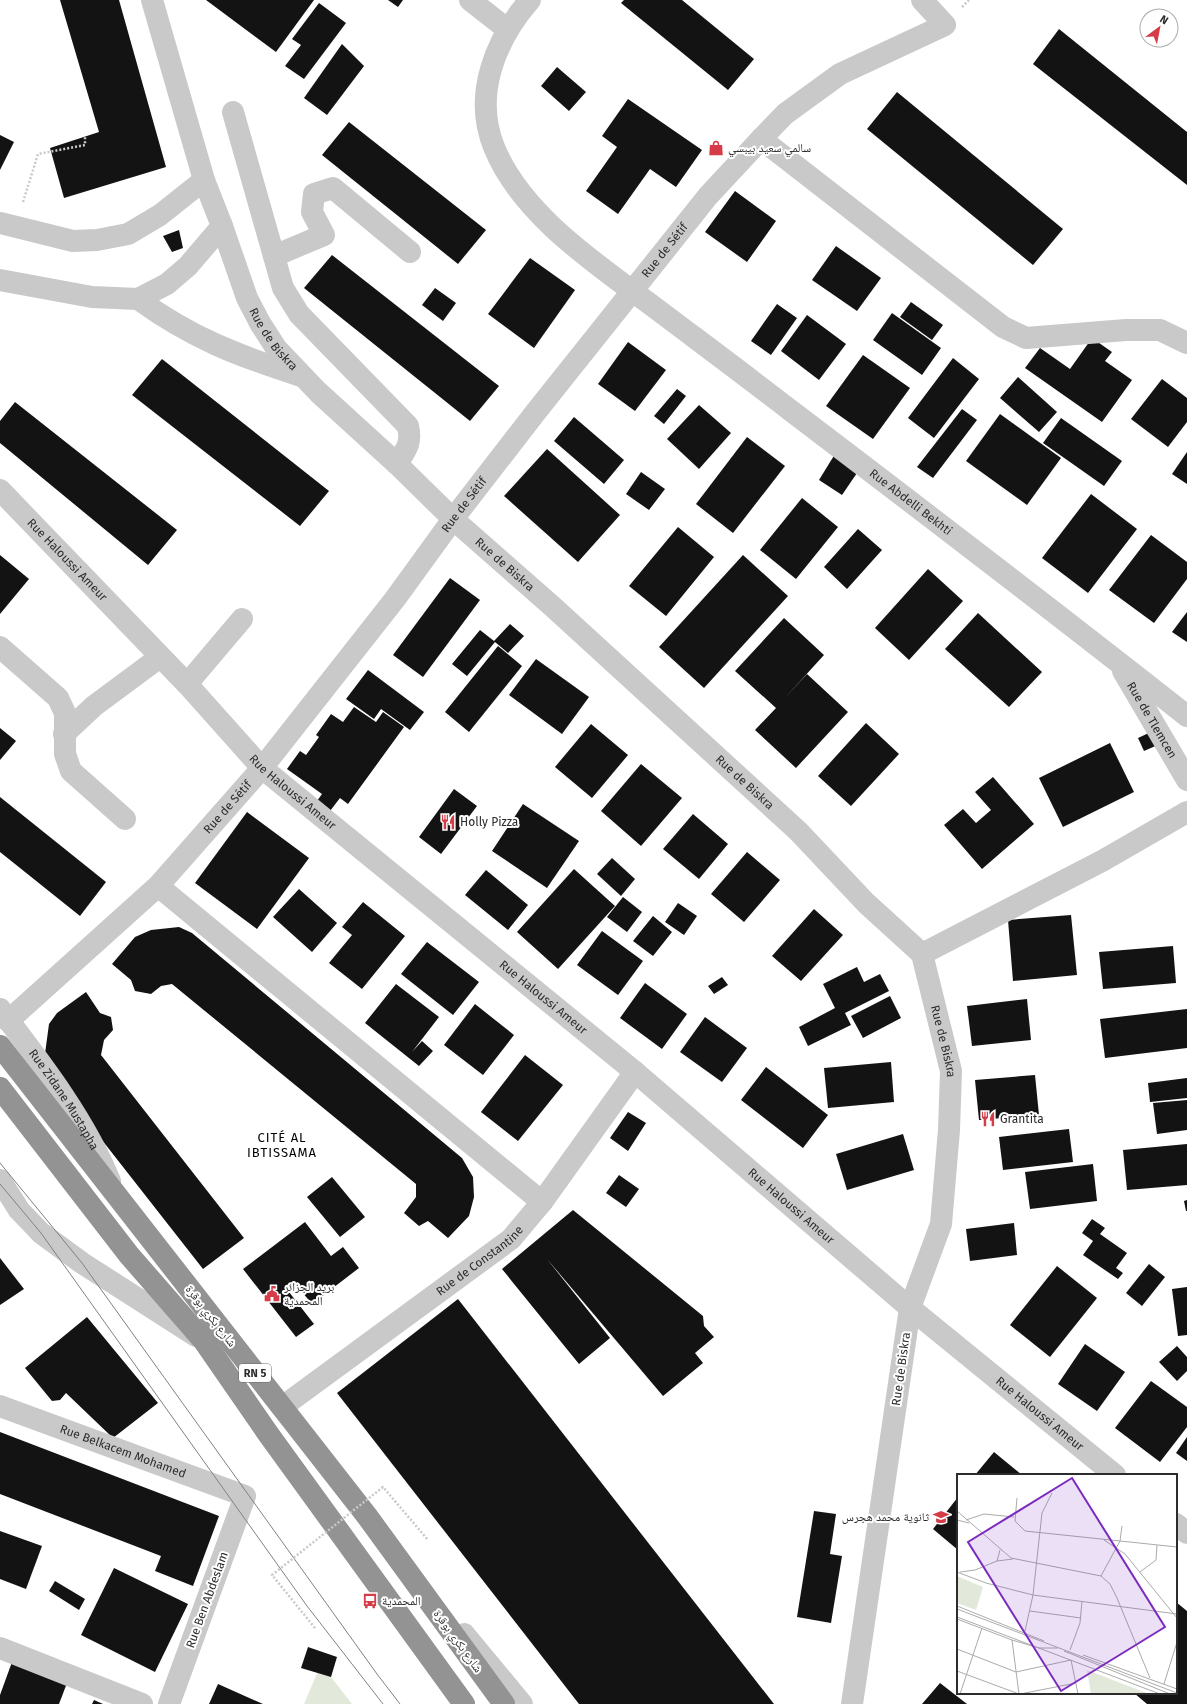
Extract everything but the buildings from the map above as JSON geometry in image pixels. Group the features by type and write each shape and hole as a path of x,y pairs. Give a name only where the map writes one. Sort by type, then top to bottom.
{"highway":[{"name":"شارع بكري بوقرة","path":"0,1046 367,1516 504,1704"},
{"name":"شارع بكري بوقرة","path":"0,1088 129,1255 204,1341 269,1435 464,1704"}],"street":[{"name":"Rue de Biskra","path":"152,0 204,180 247,298 260,323 276,348 302,376 397,464 452,519 552,606 798,831 866,903 922,954 951,1071 949,1130 941,1224 910,1308 852,1704"},
{"path":"470,0 508,29"},
{"name":"Rue Abdelli Bekhti","path":"530,0 508,29 491,67 487,86 486,114 493,146 511,178 526,200 589,259 901,494 1187,716"},
{"name":"Rue de Sétif","path":"4,1015 158,886 262,768 395,599 452,519 535,413 634,292 708,196 761,139 785,114 840,74 945,25 922,0"},
{"path":"233,112 283,288 299,314 408,426 410,436 408,446 397,464"},
{"path":"761,139 1003,327 1026,338 1126,330 1160,330 1187,343"},
{"path":"8,224 73,241 97,240 128,234 160,215 204,180"},
{"path":"274,256 324,235 312,212 314,194 333,188 410,252"},
{"path":"138,300 167,284 188,266 222,226"},
{"path":"0,280 92,297 138,300 162,317 204,340 249,359 302,376"},
{"name":"Rue Haloussi Ameur","path":"0,490 187,684 262,768 635,1072 910,1308 1114,1474"},
{"path":"187,684 242,619"},
{"path":"0,647 58,698 65,713 65,754 71,771 125,819"},
{"path":"64,734 94,706 160,656"},
{"name":"Rue de Tlemcen","path":"1117,661 1187,780"},
{"path":"922,954 1095,864 1187,812"},
{"path":"158,886 542,1202"},
{"name":"Rue Zidane Mustapha","path":"4,1015 86,1132 101,1160 117,1197"},
{"name":"Rue de Constantine","path":"282,1407 511,1239 542,1202 635,1072"},
{"path":"0,1180 19,1210 41,1233 82,1263 204,1341"},
{"name":"Rue Belkacem Mohamed","path":"0,1406 245,1496"},
{"name":"Rue Ben Abdeslam","path":"169,1704 245,1496"},
{"path":"367,1516 522,1704"},
{"path":"1177,1525 1187,1533"},
{"path":"0,1648 142,1704"}],"path":[{"path":"8,224 38,154 85,145 85,136"},
{"path":"316,1628 272,1575 383,1487 428,1540"}],"shaded area":[{"path":"321,1664 352,1704 304,1704"}],"tram line":[{"path":"0,1163 82,1263 400,1704"},
{"path":"0,1184 41,1233 307,1606 383,1704"}],"place":[{"name":"سالمي سعيد بيبسي","path":"716,148"},
{"name":"Holly Pizza","path":"448,822"},
{"name":"Grantita","path":"988,1119"},
{"name":"بريد الجزائر المحمدية","path":"272,1294"},
{"name":"ثانوية محمد هجرس","path":"941,1517"},
{"name":"المحمدية","path":"370,1601"}],"district":[{"name":"CITÉ AL IBTISSAMA","path":"282,1144"}]}
